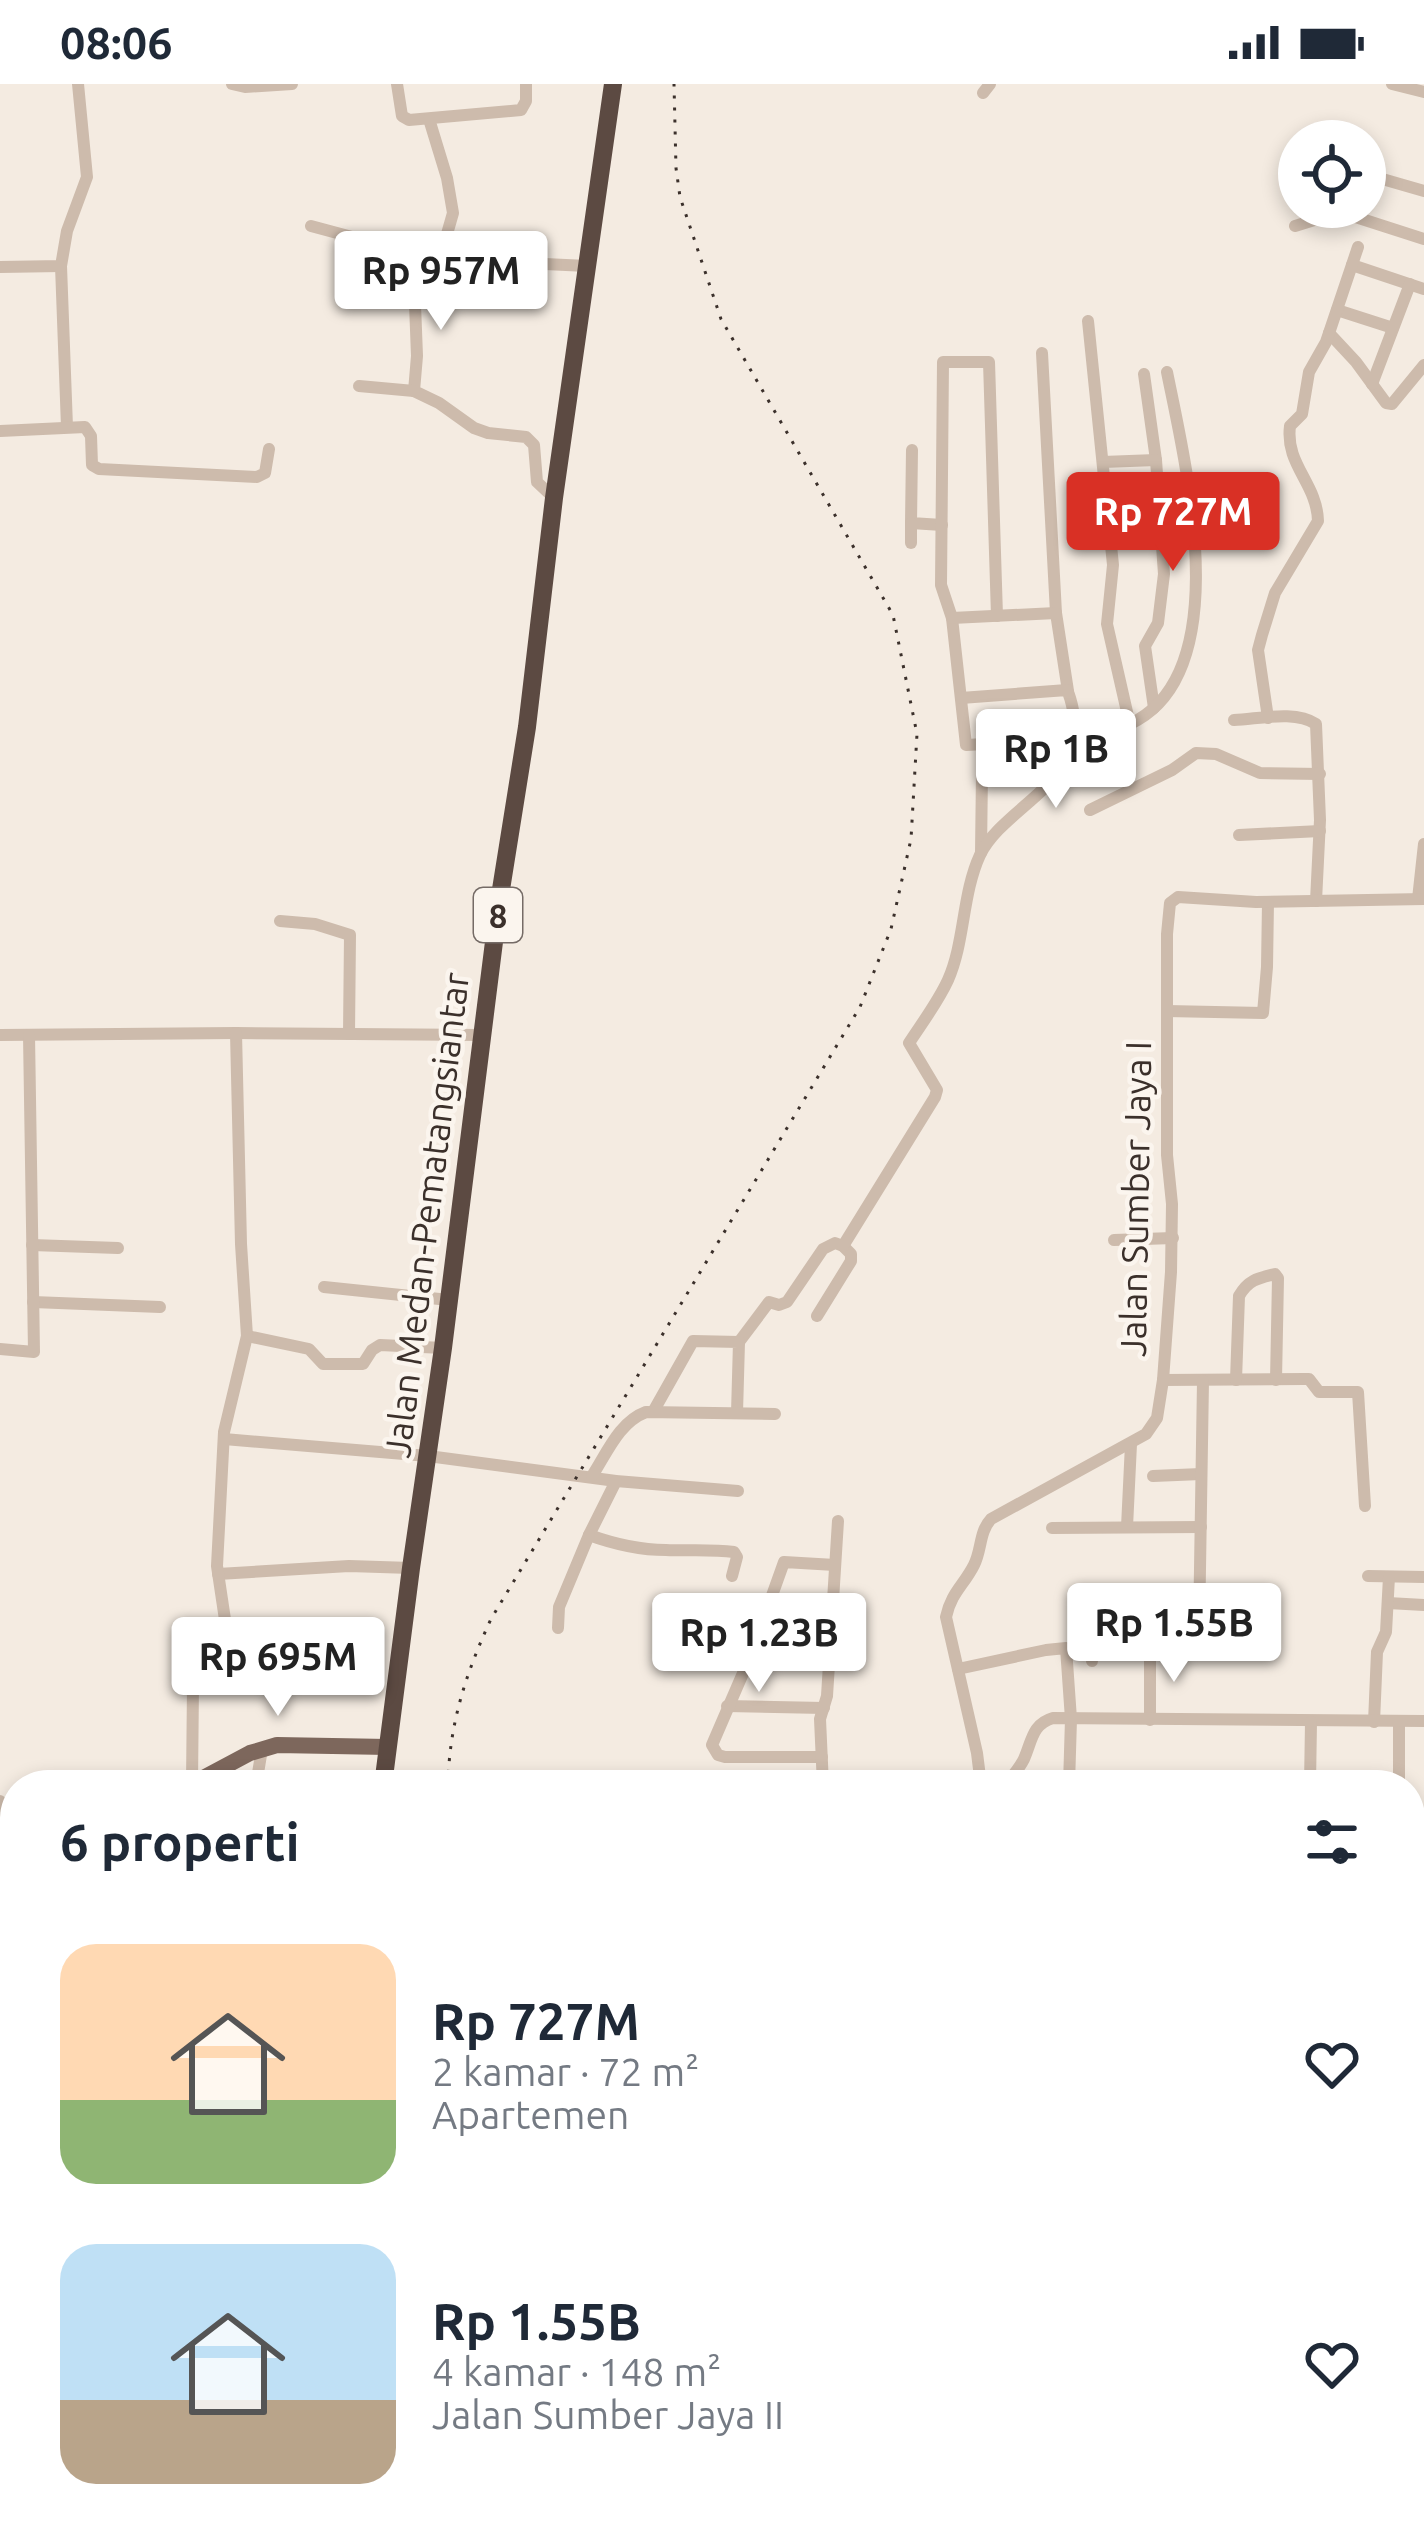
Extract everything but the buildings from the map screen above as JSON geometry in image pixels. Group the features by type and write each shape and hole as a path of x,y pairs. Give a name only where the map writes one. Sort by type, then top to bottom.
{"highway":[{"name":"Jalan Medan-Pematangsiantar","path":"385,1770 613,84"}],"main road":[{"path":"219,1770 250,1753 292,1744 388,1747"}],"street":[{"path":"67,427 61,266 87,177 78,84"},
{"path":"232,84 292,84"},
{"path":"397,84 404,119 521,110 526,84"},
{"path":"1392,84 1424,92"},
{"path":"414,391 414,278 440,259 453,213 429,119"},
{"path":"1386,180 1424,191"},
{"path":"1386,225 1424,239"},
{"path":"311,226 419,255 424,267"},
{"path":"1268,718 1258,650 1275,593 1318,520 1292,458 1290,426 1302,414 1309,372 1329,333 1358,247"},
{"path":"440,259 587,266"},
{"path":"1352,265 1417,286 1393,328 1372,384"},
{"path":"0,267 61,266"},
{"path":"1337,310 1393,328"},
{"path":"1088,320 1113,565 1107,624 1130,725"},
{"path":"1329,333 1385,404 1392,404 1424,365"},
{"path":"981,854 1060,770 1075,739 1056,613 1042,353"},
{"path":"997,616 989,362 944,362 941,585 952,618 966,745 1075,739 1130,725 1166,700 1185,656 1198,588 1190,486 1167,372"},
{"path":"1144,374 1164,574 1158,622 1145,646 1154,709"},
{"path":"359,386 414,391 474,428 526,437 534,445 537,482 554,497"},
{"path":"0,431 80,426 89,431 92,465 99,469 257,477 265,473 269,449"},
{"path":"911,543 912,450"},
{"path":"1103,462 1156,460"},
{"path":"911,524 942,525"},
{"path":"952,618 1056,613"},
{"path":"961,698 1068,691"},
{"path":"1234,720 1299,717 1316,724 1320,774 1316,901"},
{"path":"1090,810 1172,770 1196,753 1216,754 1260,773 1320,774"},
{"path":"843,1246 936,1095 909,1043 949,980 981,854 982,772"},
{"path":"1239,835 1320,832"},
{"path":"1421,899 1424,844"},
{"name":"Jalan Sumber Jaya I","path":"979,1770 946,1617 952,1595 975,1563 986,1523 1131,1444 1157,1418 1173,1238 1166,1155 1170,902 1173,898 1268,902 1421,899"},
{"path":"1167,1011 1263,1013 1268,902"},
{"path":"280,920 350,934 349,1034"},
{"path":"191,1770 193,1685 230,1681 218,1574 224,1439 247,1336 236,1033"},
{"path":"0,1035 483,1035"},
{"path":"0,1349 34,1352 29,1035"},
{"path":"1114,1240 1173,1238"},
{"path":"737,1413 740,1342 769,1302 787,1302 823,1249 836,1243 851,1254 851,1261 817,1316"},
{"path":"32,1245 118,1248"},
{"path":"1236,1380 1239,1296 1254,1279 1275,1274 1276,1379"},
{"path":"324,1287 449,1300"},
{"path":"33,1302 160,1307"},
{"path":"247,1336 309,1349 328,1365 363,1364 380,1345 443,1348"},
{"path":"653,1412 691,1342 740,1342"},
{"path":"1163,1379 1310,1379 1319,1392 1358,1392 1365,1506"},
{"path":"1151,1647 1186,1647 1196,1637 1202,1381"},
{"path":"592,1476 634,1417 653,1412 775,1414"},
{"path":"224,1439 428,1456 738,1491"},
{"path":"1127,1527 1131,1444"},
{"path":"1153,1476 1201,1474"},
{"path":"558,1628 559,1607 616,1480"},
{"path":"822,1770 820,1719 830,1660 838,1520"},
{"path":"1052,1528 1201,1527"},
{"path":"589,1535 652,1549 734,1552 732,1576"},
{"path":"821,1757 718,1755 712,1744 784,1562 835,1564"},
{"path":"218,1574 349,1566 411,1568"},
{"path":"1368,1576 1424,1577"},
{"path":"1374,1722 1377,1652 1386,1632 1390,1576"},
{"path":"1091,1660 1093,1604"},
{"path":"1388,1604 1424,1605"},
{"path":"767,1609 832,1610"},
{"path":"1093,1636 1152,1640 1150,1720"},
{"path":"958,1670 1066,1648 1069,1770"},
{"path":"750,1657 830,1660"},
{"path":"727,1706 824,1708"},
{"path":"1016,1770 1041,1722 1071,1718 1424,1721"},
{"path":"1399,1721 1399,1770"},
{"path":"1310,1770 1311,1722"},
{"path":"258,1770 262,1749"}],"railway":[{"path":"449,1770 461,1699 491,1619 860,1007 891,929 911,839 917,734 893,615 721,319 680,197 674,84"}]}
